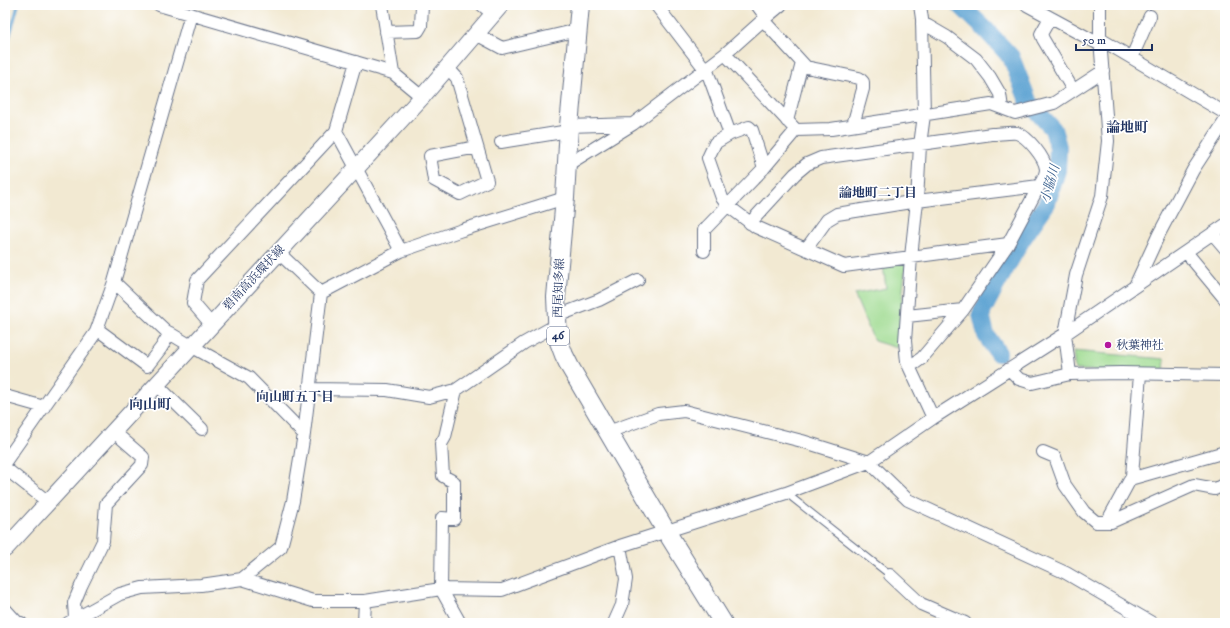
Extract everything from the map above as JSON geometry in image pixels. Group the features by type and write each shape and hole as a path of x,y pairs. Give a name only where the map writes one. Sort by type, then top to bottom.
{"main road":[{"name":"西尾知多線","path":"580,5 556,297 558,339 564,355 608,432 666,531 723,623"},
{"name":"碧南高浜環状線","path":"5,549 422,96 476,34 492,8"}],"street":[{"path":"159,5 393,73 422,96"},
{"path":"382,5 393,73"},
{"path":"386,32 418,31 421,26 422,5"},
{"path":"656,5 705,69 730,134"},
{"path":"757,5 764,18 806,67 859,78 863,82 863,89 853,125"},
{"path":"567,165 633,124 725,54 764,18 781,5"},
{"path":"920,5 922,24 924,115 920,145 917,201 904,341 907,362 933,418"},
{"path":"1027,5 1050,18 1132,57 1225,113"},
{"path":"1070,374 1065,334 1076,275 1102,196 1108,141 1100,5"},
{"path":"5,462 97,329 114,282 191,14"},
{"path":"1132,57 1150,16"},
{"path":"1050,18 1041,34 1073,90"},
{"path":"922,24 947,38 976,59 990,77 1000,94 1002,108"},
{"path":"476,34 502,48 578,30"},
{"path":"725,54 796,130 832,129 991,104 1015,113 1054,103 1103,72"},
{"path":"211,324 193,303 197,280 336,131 356,62"},
{"path":"787,121 802,63"},
{"path":"447,67 457,78 487,181 460,194 434,180 430,156 477,147"},
{"path":"1134,287 1159,234 1193,170 1225,121"},
{"path":"501,142 569,128 633,124"},
{"path":"764,168 752,130 749,127 730,134 715,143 708,158 722,198 728,206 756,227 844,266 1008,244"},
{"path":"704,251 704,230 764,168 796,130"},
{"path":"336,131 401,251"},
{"path":"750,223 795,174 807,164 821,158 992,134 1017,133 1029,141 1040,155 1046,169 1044,178 1008,244 963,310 922,358 909,366"},
{"path":"806,249 827,220 837,214 917,201 1039,186"},
{"path":"321,294 401,251 462,230 565,198"},
{"path":"72,621 120,594 142,588 201,585 242,579 313,601 365,601 441,590 502,590 620,546 786,493 869,462 933,418 1065,334 1225,225"},
{"path":"1213,234 1225,248"},
{"path":"278,252 321,294"},
{"path":"1186,252 1225,299"},
{"path":"310,389 387,390 429,397 456,390 558,320 638,280"},
{"path":"114,282 166,331 249,378 304,434"},
{"path":"242,579 282,547 293,501 304,434 321,294"},
{"path":"907,316 963,310"},
{"path":"97,329 147,366 170,333"},
{"path":"1009,369 1019,379 1032,384 1070,374 1225,375"},
{"path":"1108,522 1132,476 1140,374"},
{"path":"156,384 202,429"},
{"path":"456,390 445,437 441,444 443,476 454,482 454,519 442,518 441,590 460,623"},
{"path":"5,396 44,407"},
{"path":"608,432 658,414 684,411 802,441 869,462 908,500 1066,573 1152,623"},
{"path":"72,621 74,603 103,542 106,504 142,465 143,457 113,431"},
{"path":"1043,452 1055,457 1065,485 1084,512 1096,522 1111,522 1194,484 1214,488 1225,484"},
{"path":"1130,479 1225,452"},
{"path":"5,468 48,502"},
{"path":"614,623 622,605 626,578 620,546"},
{"path":"890,575 921,604 965,623"},
{"path":"364,623 365,601"},
{"path":"5,609 16,621 20,623"}],"lane":[{"path":"786,493 890,575"}],"green space":[{"path":"906,262 897,348 874,341 854,294 886,288 883,265"},
{"path":"1073,351 1165,359 1164,371 1075,370"}],"waterway":[{"path":"5,53 18,5"},
{"name":"小脇川","path":"960,5 1011,57 1029,103 1053,129 1058,147 1057,170 1047,203 1021,241 981,314 986,335 998,353"}],"place":[{"name":"秋葉神社","path":"1108,345"}],"district":[{"name":"論地町","path":"1127,128"},
{"name":"論地町二丁目","path":"878,193"},
{"name":"向山町五丁目","path":"295,397"},
{"name":"向山町","path":"150,405"}]}
